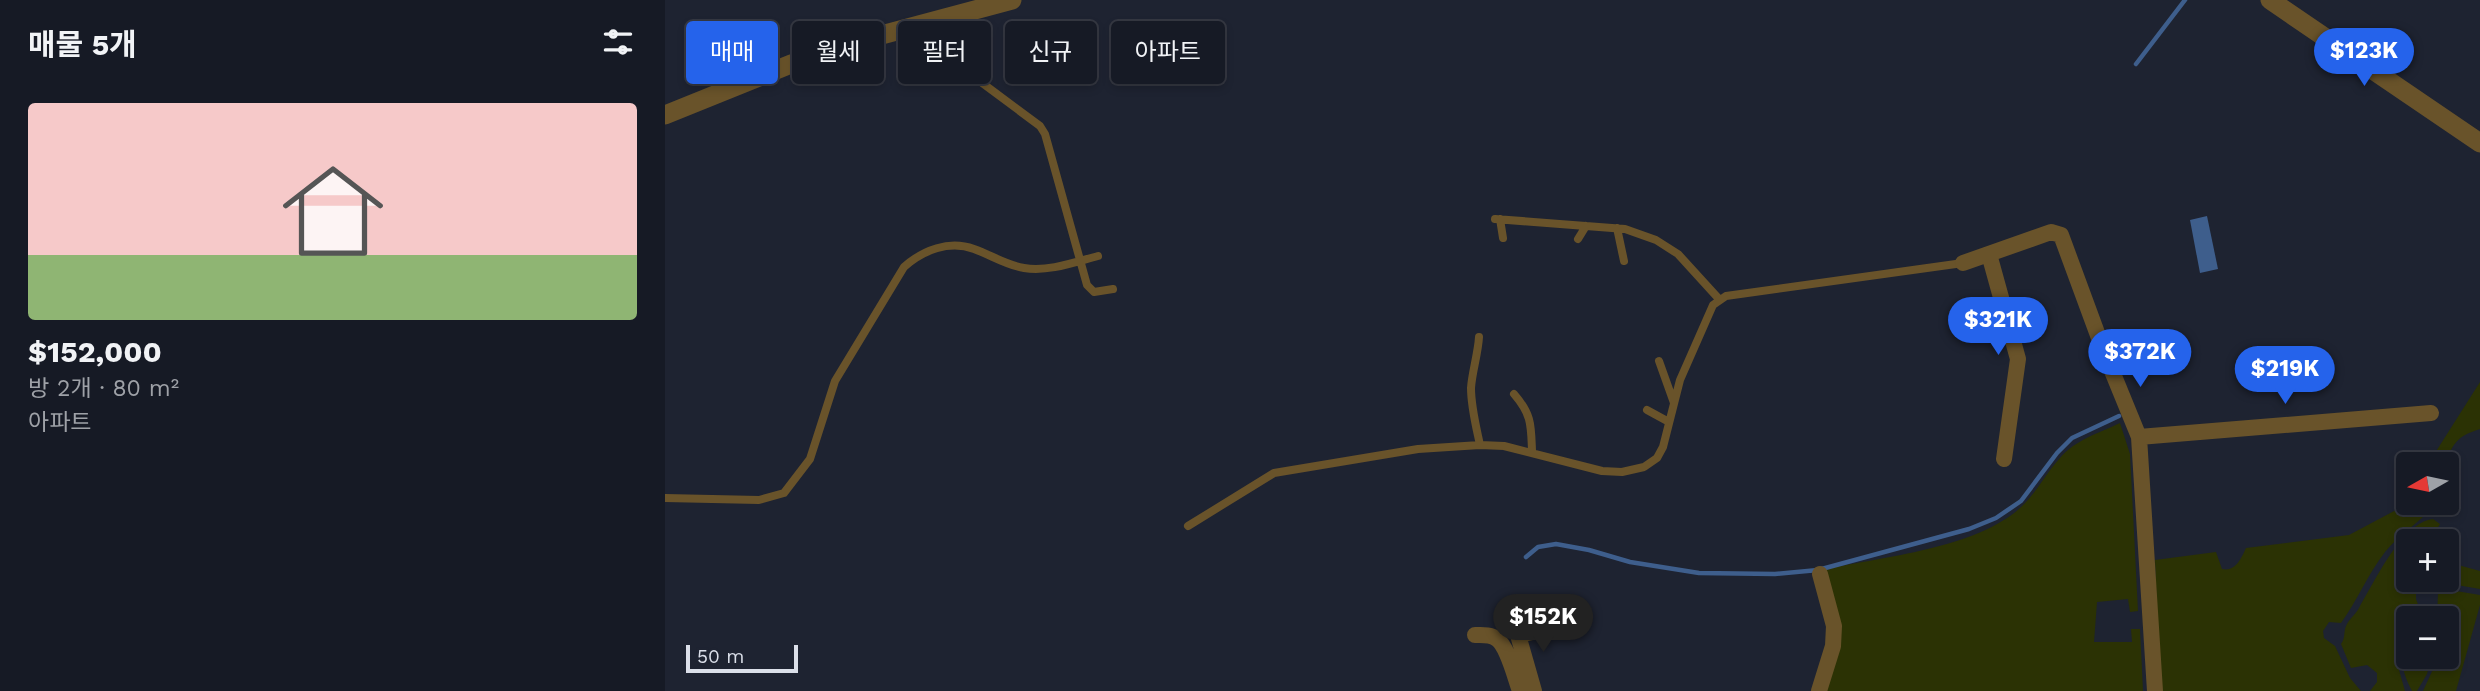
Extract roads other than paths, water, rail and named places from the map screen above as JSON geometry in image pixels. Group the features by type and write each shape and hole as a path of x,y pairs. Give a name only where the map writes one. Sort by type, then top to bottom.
{"street":[{"path":"665,115 790,64 1012,0"},
{"path":"2270,0 2480,143"},
{"path":"1963,263 2051,232 2061,235 2139,438 2155,691"},
{"path":"1989,254 2018,359 2004,459"},
{"path":"2139,438 2431,413"},
{"path":"1819,691 1833,646 1833,626 1820,574"},
{"path":"1534,691 1518,635 1564,625"},
{"path":"1475,635 1484,634 1497,639 1520,691"}],"lane":[{"path":"940,19 948,47 958,65 1032,119 1045,134 1090,289 1094,292 1113,289"},
{"path":"1503,239 1498,219 1625,229 1656,240 1678,254 1719,299"},
{"path":"1578,239 1586,226"},
{"path":"1616,228 1623,261"},
{"path":"665,498 759,500 784,493 810,459 835,381 904,267 916,256 932,250 964,246 1009,265 1027,269 1049,268 1098,256"},
{"path":"1188,526 1274,472 1394,453 1480,445 1504,446 1602,471 1622,472 1644,467 1657,458 1663,447 1680,380 1713,305 1719,299 1963,263"},
{"path":"1479,337 1477,363 1471,384 1471,405 1480,445"},
{"path":"1659,361 1674,403"},
{"path":"1514,394 1527,409 1532,451"},
{"path":"1647,410 1669,422"}],"water":[{"path":"2207,216 2218,269 2200,273 2190,220"}],"waterway":[{"path":"2136,64 2185,0"},
{"path":"1526,557 1538,547 1556,544 1630,562 1699,573 1775,574 1818,570 1969,529 1996,518 2021,501 2057,453 2072,438 2119,416"}]}
